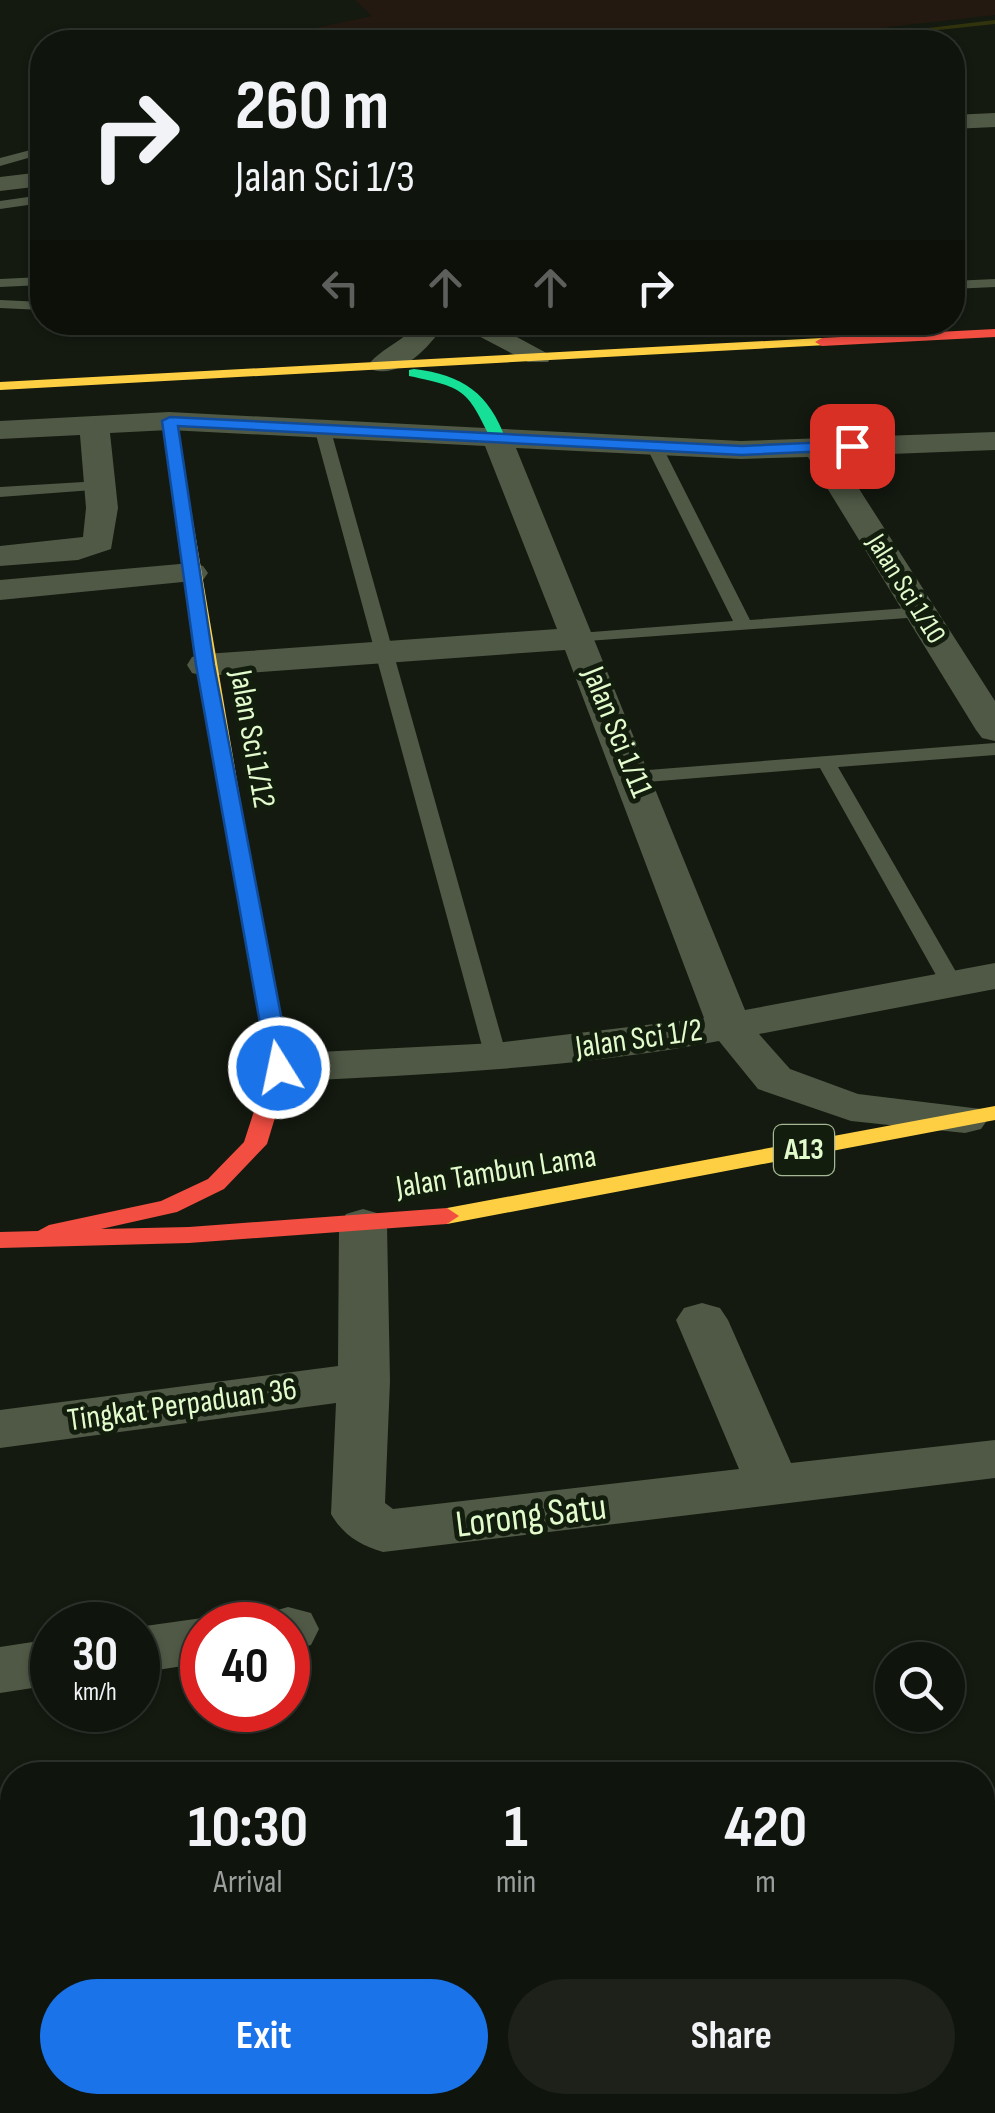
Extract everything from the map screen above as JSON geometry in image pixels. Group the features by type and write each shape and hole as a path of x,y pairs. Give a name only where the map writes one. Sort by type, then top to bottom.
{"main road":[{"path":"965,335 995,333"},
{"path":"0,386 955,335"},
{"path":"161,378 405,373 448,376 477,389 490,410 498,440"},
{"name":"Jalan Sci 1/12","path":"170,421 205,665 279,1068"},
{"path":"9,1240 168,1207 216,1184 255,1144 279,1068"},
{"name":"Jalan Tambun Lama","path":"9,1240 362,1225 533,1202 980,1116"}],"street":[{"path":"965,121 995,120"},
{"path":"0,184 30,180"},
{"path":"383,364 423,335"},
{"path":"494,335 538,356"},
{"path":"0,430 170,421 654,446 817,447 995,440"},
{"path":"0,556 94,546 102,532 94,426"},
{"name":"Jalan Sci 1/11","path":"498,440 635,776 730,1026 774,1080 851,1106 980,1116"},
{"name":"Jalan Sci 1/10","path":"817,447 995,730"},
{"path":"0,590 191,574"},
{"path":"205,665 579,638"},
{"name":"Jalan Sci 1/2","path":"279,1068 496,1058 730,1026 995,976"},
{"name":"Lorong Satu","path":"362,1225 364,1381 357,1502 359,1514 383,1531 995,1459"},
{"path":"702,1320 774,1487"},
{"name":"Tingkat Perpaduan 36","path":"0,1430 364,1381"},
{"path":"0,1670 30,1665"}],"lane":[{"path":"0,164 30,157"},
{"path":"0,205 30,201"},
{"path":"0,283 30,282"},
{"path":"965,284 995,283"},
{"path":"0,304 30,305"},
{"path":"323,431 496,1058"},
{"path":"654,446 744,625"},
{"path":"0,492 100,486"},
{"path":"579,638 921,612"},
{"path":"635,776 995,750"},
{"path":"826,762 952,984"}],"shaded area":[{"path":"355,0 995,0 995,15 862,30 307,30 372,16"}],"waterway":[{"path":"923,30 995,22"}],"traffic: fast":[{"path":"414,373 446,379 469,390 486,410 498,440"}],"traffic: slow":[{"path":"0,386 822,342"},
{"path":"169,421 233,816"},
{"path":"447,1216 995,1113"}],"traffic: jam":[{"path":"965,335 995,333"},
{"path":"822,342 957,335"},
{"path":"49,1233 168,1207 216,1184 255,1144 279,1068 233,816"},
{"path":"0,1240 189,1235 447,1216"}],"route":[{"path":"279,1068 205,665 170,421 460,439 742,450 852,446"}]}
